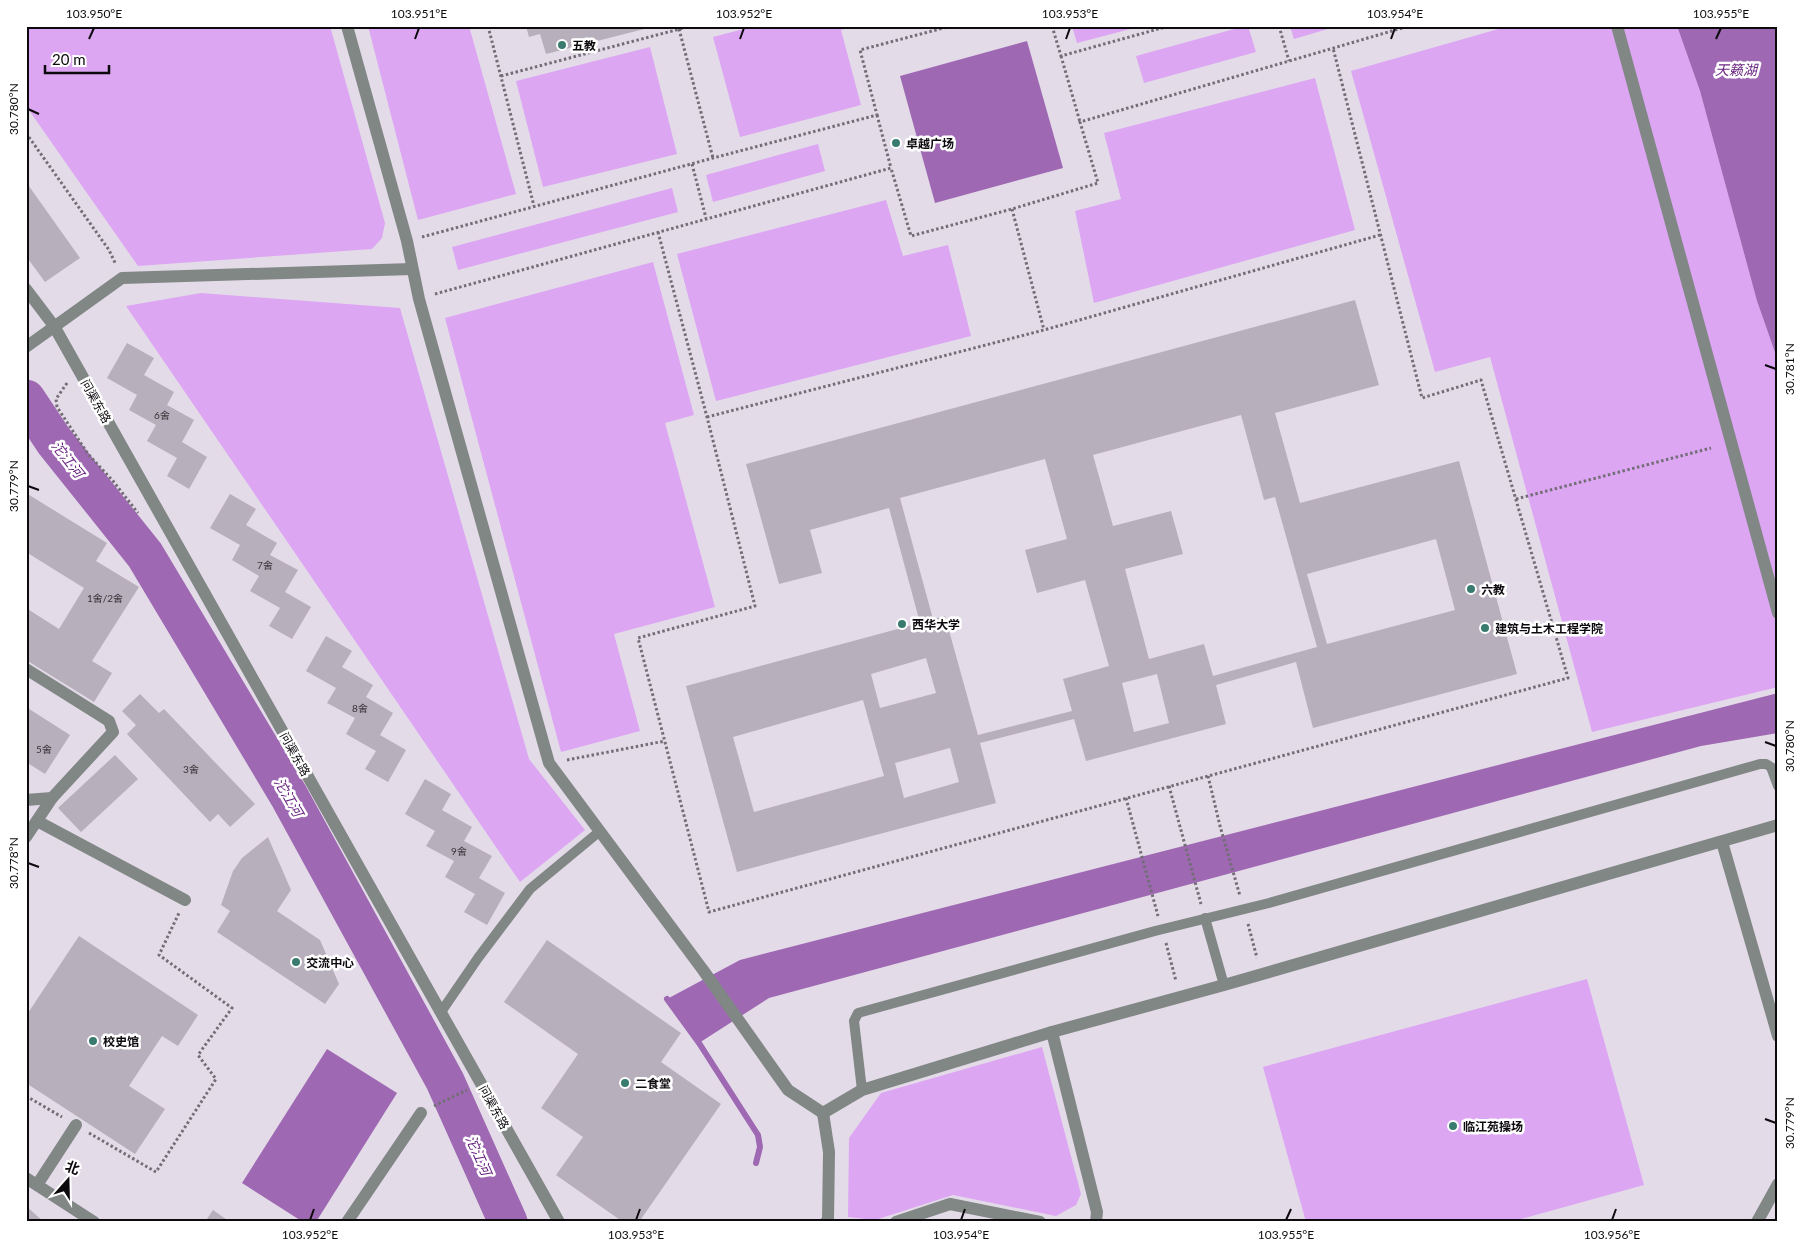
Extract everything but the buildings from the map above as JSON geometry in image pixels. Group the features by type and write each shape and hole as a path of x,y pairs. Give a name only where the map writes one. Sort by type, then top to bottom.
{"street":[{"path":"347,26 407,241 412,269 549,763 704,970 788,1090 823,1113 828,1152 828,1221"},
{"path":"1617,26 1778,613"},
{"path":"26,347 122,278 412,269"},
{"name":"问渠东路","path":"26,290 441,1012 559,1222"},
{"path":"26,669 110,721 113,732 52,798 26,836"},
{"path":"26,800 52,798"},
{"path":"37,821 185,900"},
{"path":"823,1113 862,1090 1052,1032 1778,825"},
{"path":"1722,842 1778,1036"},
{"path":"1052,1032 1097,1212 1096,1222"},
{"path":"347,1222 421,1113"},
{"path":"76,1125 32,1182 94,1222"},
{"path":"1758,1222 1778,1184"},
{"path":"896,1222 950,1204 1040,1222"}],"lane":[{"path":"862,1090 854,1021 858,1013 1155,931 1269,903 1760,764 1771,766 1778,786"},
{"path":"441,1012 478,958 530,889 594,836"},
{"path":"1205,918 1224,984"}],"path":[{"path":"488,26 534,206"},
{"path":"501,76 691,26"},
{"path":"951,26 860,50 911,236 1012,209 1098,183 1052,26"},
{"path":"1061,56 1169,26"},
{"path":"1279,26 1289,61"},
{"path":"1080,122 1409,26"},
{"path":"679,29 713,158"},
{"path":"658,232 708,417 755,606 638,638 710,912 1568,678 1481,380 1422,398 1333,48"},
{"path":"418,238 877,115"},
{"path":"26,133 109,250 122,278"},
{"path":"692,164 706,218"},
{"path":"435,294 891,168"},
{"path":"1012,209 1044,330"},
{"path":"708,417 1044,330 1380,235"},
{"path":"1516,499 1711,448"},
{"path":"549,763 665,741"},
{"path":"1208,776 1237,884"},
{"path":"1169,786 1198,893"},
{"path":"1126,798 1155,904"},
{"path":"26,1096 156,1172 216,1080 198,1055 232,1008 159,955 185,900"},
{"path":"421,1113 480,1082"}],"shaded area":[{"path":"26,26 330,26 385,223 382,238 372,249 138,266 26,106"},
{"path":"368,26 469,26 516,194 418,220"},
{"path":"755,26 856,26 841,30 861,105 740,137 713,37"},
{"path":"1072,26 1142,26 1077,43"},
{"path":"1248,26 1256,52 1144,83 1136,56"},
{"path":"1290,26 1338,26 1294,39"},
{"path":"1509,26 1677,26 1700,91 1757,301 1778,361 1778,687 1592,732 1490,357 1435,372 1351,71"},
{"path":"650,47 677,154 543,187 516,81"},
{"path":"1315,78 1355,230 1094,303 1075,211 1121,199 1104,133"},
{"path":"818,144 825,171 713,202 706,175"},
{"path":"672,188 678,212 458,270 452,247"},
{"path":"886,200 903,256 948,245 971,336 716,401 677,254"},
{"path":"653,262 694,415 665,423 715,607 614,634 640,731 561,752 445,318"},
{"path":"201,293 400,308 529,759 585,830 520,882 126,306"},
{"name":"临江苑操场","path":"1587,979 1644,1185 1510,1222 1306,1222 1263,1067"},
{"path":"1042,1047 1081,1194 1076,1205 1056,1216 953,1195 875,1220 848,1217 849,1138 881,1093"}],"water":[{"name":"天籁湖","path":"1677,26 1778,26 1778,361 1757,301 1700,91"},
{"path":"1027,41 1063,168 935,203 900,76"},
{"path":"1778,693 1778,733 1701,746 769,998 699,1043 667,999 740,960"},
{"path":"327,1049 397,1093 316,1222 303,1222 242,1183"}],"waterway":[{"name":"沱江河","path":"26,399 54,441 145,555 289,796 445,1081 508,1222"},
{"path":"667,999 699,1043 758,1135 760,1147 756,1163"}],"place":[{"name":"五教","path":"562,45"},
{"name":"卓越广场","path":"896,143"},
{"name":"六教","path":"1471,589"},
{"name":"西华大学","path":"902,624"},
{"name":"建筑与土木工程学院","path":"1485,628"},
{"name":"交流中心","path":"296,962"},
{"name":"校史馆","path":"93,1041"},
{"name":"二食堂","path":"625,1083"},
{"name":"临江苑操场","path":"1453,1126"}]}
